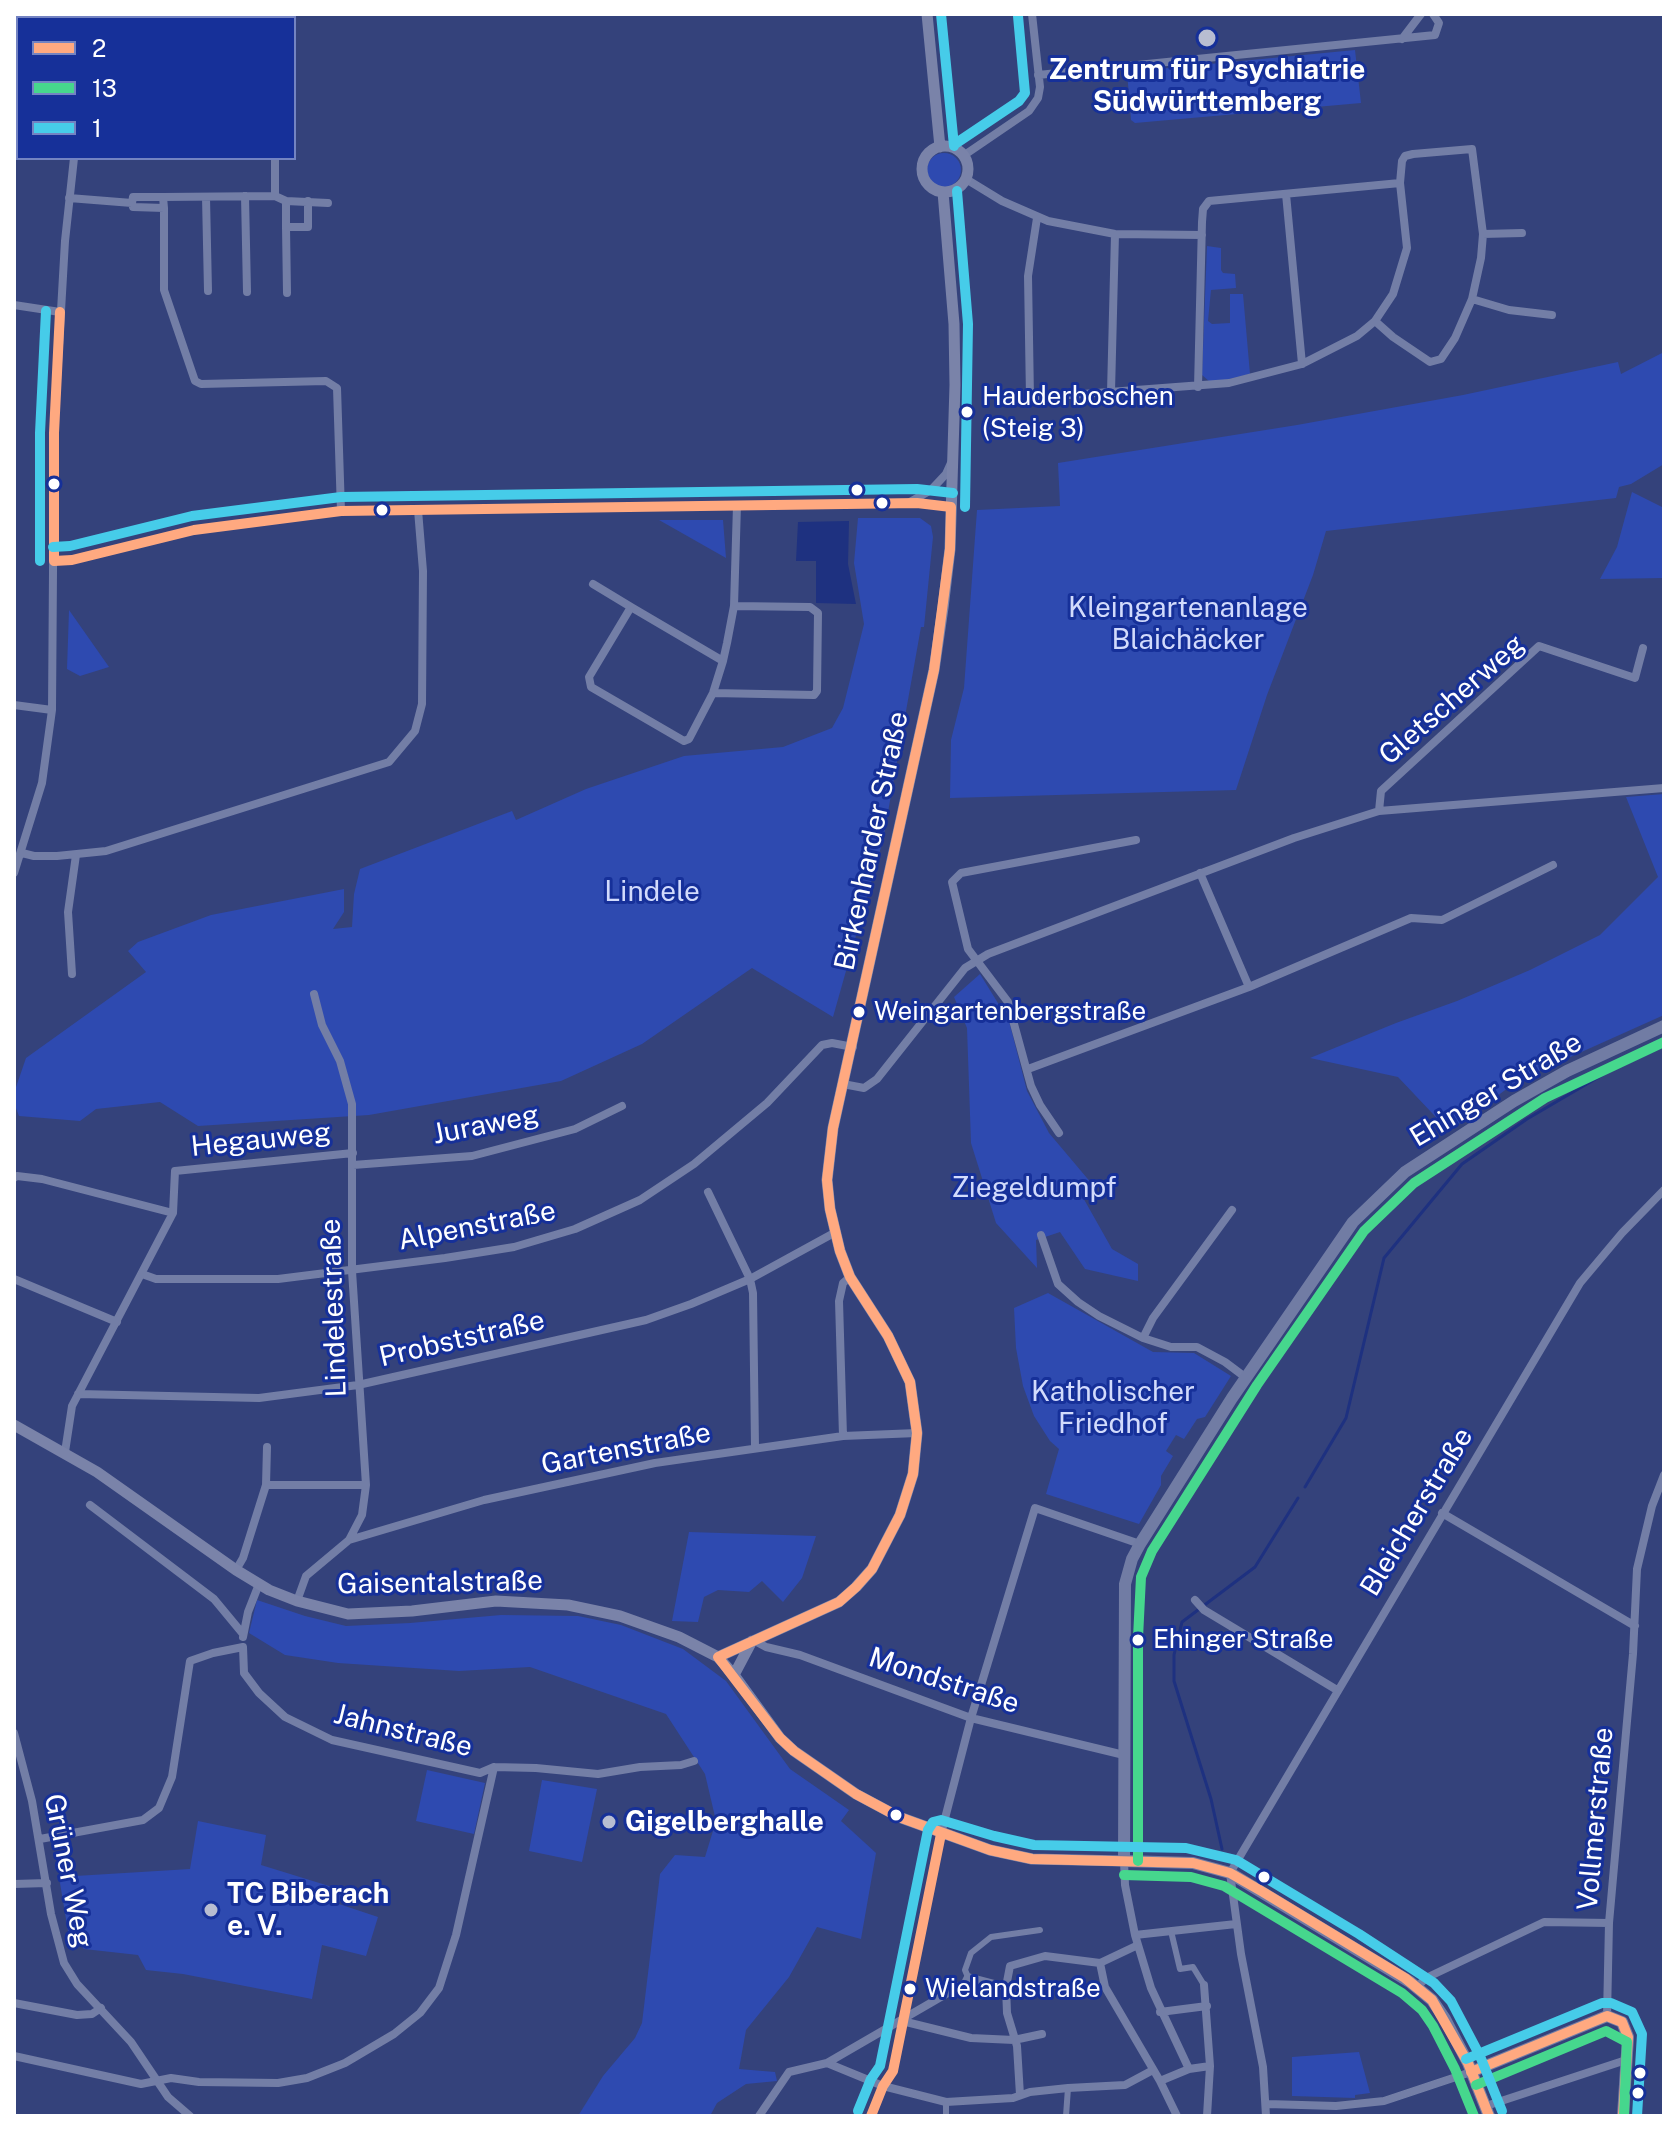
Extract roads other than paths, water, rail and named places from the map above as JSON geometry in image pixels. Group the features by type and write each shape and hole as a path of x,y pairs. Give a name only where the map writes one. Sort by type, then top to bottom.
{"main road":[{"path":"927,14 940,147 953,148 963,156 968,167 966,179 957,189 943,192"},
{"name":"Birkenharder Straße","path":"718,1657 839,1602 872,1569 904,1501 913,1474 917,1433 910,1382 888,1336 850,1277 834,1233 827,1180 833,1128 934,670 950,549 954,324 943,192 926,182 922,169 927,155 940,147"},
{"name":"Ehinger Straße","path":"1124,1861 1125,1589 1132,1559 1245,1377 1353,1222 1405,1172 1538,1086 1664,1026"},
{"name":"Gaisentalstraße","path":"14,1425 65,1452 236,1570 297,1601 348,1614 412,1611 496,1601 568,1605 620,1616 702,1647 718,1657"},
{"path":"734,1675 753,1640"},
{"path":"718,1657 780,1738 825,1774 881,1809 941,1834 990,1850 1032,1859 1193,1863 1230,1873 1417,1987 1439,2009 1487,2111"},
{"path":"1471,2072 1607,2016 1622,2022 1628,2037 1623,2116"}],"street":[{"path":"963,156 1029,111 1038,98 1032,14"},
{"path":"1402,39 1421,14"},
{"path":"1038,75 1435,35 1439,23 1433,14"},
{"path":"1037,218 1028,276 1030,398 1198,387 1254,378 1302,364 1357,336 1375,321 1393,294 1407,248 1400,183 1400,169 1405,156 1472,149 1483,234 1472,299 1455,338 1441,359 1435,362 1418,356 1375,321"},
{"path":"14,873 42,783 52,710 54,433 60,312 74,160"},
{"path":"275,160 275,196"},
{"path":"966,179 1037,218 1115,234 1202,235"},
{"path":"1198,387 1203,209 1209,201 1400,183"},
{"path":"1286,194 1302,364"},
{"path":"245,196 247,292"},
{"path":"164,208 133,207 133,197 275,196 286,201 328,203"},
{"path":"163,197 164,290 195,381 201,384 326,381 337,388 341,511"},
{"path":"206,197 208,291"},
{"path":"69,198 132,203"},
{"path":"286,201 287,293"},
{"path":"286,227 308,227 308,201"},
{"path":"1483,234 1522,233"},
{"path":"1111,392 1115,234"},
{"path":"1472,299 1509,310 1552,315"},
{"path":"14,305 60,312"},
{"path":"907,503 931,490 946,474 952,458"},
{"path":"54,561 72,560 194,530 341,511 907,503 951,507"},
{"path":"631,607 589,677 591,687 684,741 689,739 713,693 723,661 734,606 737,505"},
{"path":"22,853 34,856 76,855 106,851 389,762 415,731 422,704 423,571 418,510"},
{"path":"593,584 723,661"},
{"path":"713,693 814,695 817,691 818,613 810,607 734,606"},
{"name":"Gletscherweg","path":"1379,811 1381,791 1539,646 1635,678 1643,648"},
{"path":"14,705 52,710"},
{"path":"843,1084 864,1088 877,1079 941,995 965,968 976,961 1294,838 1379,811 1664,788"},
{"path":"1059,1133 1031,1086 1008,1002 968,949 952,887 957,874 1136,840"},
{"path":"72,974 68,912 76,855"},
{"path":"1028,1069 1249,987 1411,918 1442,920 1553,865"},
{"path":"1200,873 1249,987"},
{"name":"Lindelestraße","path":"297,1601 306,1576 349,1540 362,1515 366,1485 352,1271 352,1104 340,1061 322,1025 314,994"},
{"name":"Alpenstraße","path":"142,1274 156,1279 278,1279 514,1247 602,1218 652,1192 714,1148 767,1103 822,1045 832,1043 853,1047"},
{"name":"Juraweg","path":"353,1165 472,1156 575,1129 622,1106"},
{"name":"Hegauweg","path":"173,1213 175,1171 353,1153"},
{"path":"14,1178 42,1179 173,1213 72,1406 65,1452"},
{"name":"Bleicherstraße","path":"1230,1873 1580,1283 1635,1218 1664,1190"},
{"path":"708,1192 750,1279 753,1293 755,1447"},
{"path":"1143,1338 1153,1318 1232,1210"},
{"name":"Probststraße","path":"78,1394 259,1398 358,1385 646,1320 750,1279 834,1233"},
{"path":"1041,1235 1058,1284 1078,1302 1143,1338 1171,1347 1197,1347 1245,1377"},
{"path":"843,1436 839,1301 843,1283 850,1277"},
{"path":"14,1279 117,1322"},
{"name":"Gartenstraße","path":"349,1540 484,1500 655,1463 843,1436 917,1433"},
{"path":"236,1570 243,1558 266,1485 267,1447"},
{"name":"Vollmerstraße","path":"1607,2016 1609,1923 1635,1626 1637,1569 1641,1545 1664,1475"},
{"path":"266,1485 366,1485"},
{"path":"90,1505 214,1599 243,1634"},
{"path":"871,2116 893,2071 941,1834 971,1718 1035,1508 1140,1544"},
{"path":"1442,1513 1635,1626"},
{"name":"Jahnstraße","path":"259,1584 243,1634 244,1673 259,1693 285,1717 332,1740 480,1773 494,1767 598,1774 694,1761"},
{"path":"1195,1600 1204,1610 1337,1690"},
{"name":"Mondstraße","path":"753,1640 971,1718 1124,1755"},
{"path":"40,1839 143,1820 159,1808 172,1777 190,1661 243,1647"},
{"name":"Grüner Weg","path":"14,1733 22,1755 64,1963 77,1984 131,2042 168,2097 190,2116"},
{"path":"14,2056 141,2084 171,2078 199,2082 278,2083 307,2078 345,2063 394,2034 420,2013 439,1988 456,1935 494,1767"},
{"path":"1124,1861 1125,1885 1138,1945 1160,2012 1189,2069"},
{"path":"1230,1873 1236,1924 1263,2067 1266,2116"},
{"path":"14,1884 47,1883"},
{"path":"1417,1987 1426,1978 1544,1922 1609,1923"},
{"path":"1135,1935 1236,1924"},
{"path":"759,2116 789,2072 827,2063 965,1983 968,1977 965,1970 971,1953 991,1937 1040,1930"},
{"path":"1171,1931 1180,1969 1193,1967 1204,1985 1210,2066 1207,2116"},
{"path":"1020,2095 1017,2046 1007,2013 1006,1987 1010,1966 1045,1956 1100,1963 1138,1945"},
{"path":"1100,1963 1105,1987 1177,2116"},
{"path":"968,1977 1006,1987"},
{"path":"14,2003 77,2015 92,2014 101,2008"},
{"path":"1160,2012 1207,2006"},
{"path":"901,2021 971,2038 1014,2040 1042,2034"},
{"path":"1487,2111 1540,2088 1626,2060"},
{"path":"827,2063 883,2086 946,2102 1068,2088 1125,2085 1153,2070"},
{"path":"1160,2081 1189,2069 1210,2066"},
{"path":"1267,2104 1336,2106 1384,2101 1471,2072"},
{"path":"1066,2116 1068,2088"},
{"path":"946,2102 946,2116"}],"waterway":[{"path":"1305,1487 1346,1418 1384,1258 1462,1164 1527,1119 1609,1071 1664,1046"},
{"path":"1222,1849 1211,1799 1174,1681 1174,1655 1182,1622 1255,1567 1298,1498"}],"place":[{"name":"Zentrum für Psychiatrie Südwürttemberg","path":"1207,38"},
{"name":"Hauderboschen (Steig 3)","path":"967,412"},
{"name":"Weingartenbergstraße","path":"859,1012"},
{"name":"Ehinger Straße","path":"1138,1640"},
{"name":"Gigelberghalle","path":"609,1822"},
{"name":"TC Biberach e. V.","path":"211,1910"},
{"name":"Wielandstraße","path":"910,1989"}],"park label":[{"name":"Kleingartenanlage Blaichäcker","path":"1188,624"},
{"name":"Lindele","path":"652,892"},
{"name":"Ziegeldumpf","path":"1034,1188"},
{"name":"Katholischer Friedhof","path":"1113,1408"}]}
